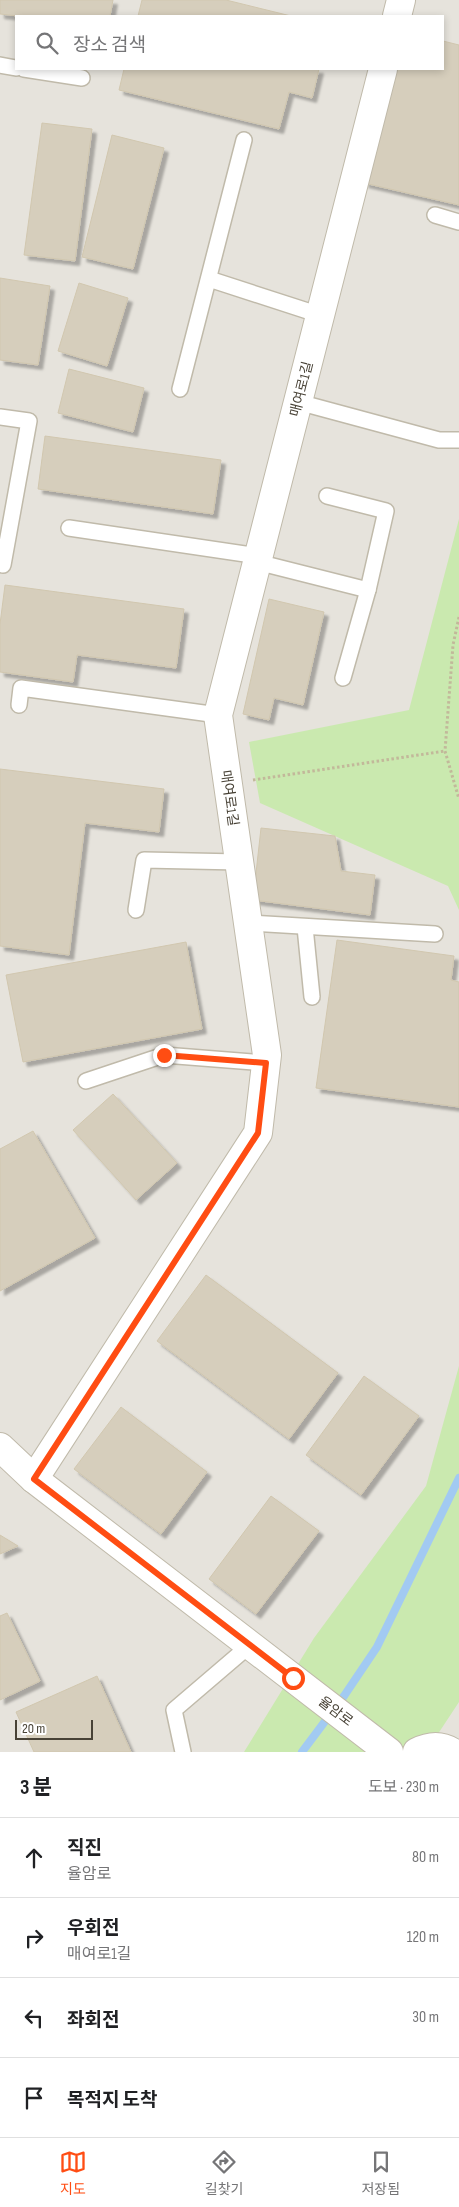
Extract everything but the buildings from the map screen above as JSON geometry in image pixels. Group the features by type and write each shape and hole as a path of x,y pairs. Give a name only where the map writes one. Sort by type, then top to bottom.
{"street":[{"path":"396,15 401,0"},
{"name":"매여로1길","path":"34,1479 258,1133 267,1055 218,716 383,70"},
{"name":"율암로","path":"0,1447 34,1479 390,1752"},
{"path":"417,1752 426,1748 437,1747 452,1752"}],"lane":[{"path":"0,65 15,68"},
{"path":"30,70 82,78"},
{"path":"180,389 244,140"},
{"path":"435,215 459,222"},
{"path":"208,279 320,315"},
{"path":"298,402 438,440 459,440"},
{"path":"0,417 29,422 3,565"},
{"path":"327,496 386,511 368,590 343,678"},
{"path":"69,528 258,559 368,590"},
{"path":"19,704 21,688 218,716"},
{"path":"136,910 144,860 239,862"},
{"path":"248,923 435,934"},
{"path":"305,927 312,997"},
{"path":"86,1081 164,1055 266,1063"},
{"path":"184,1752 174,1710 250,1645"}],"path":[{"path":"459,617 453,645 446,751 459,799"},
{"path":"228,783 446,751"}],"shaded area":[{"path":"0,0 459,0 459,1752 0,1752"}],"green space":[{"path":"459,519 459,910 448,886 260,803 249,742 409,710"},
{"path":"459,1366 459,1702 426,1752 244,1752 314,1638 426,1486"}],"waterway":[{"path":"302,1752 344,1696 377,1647 459,1478"}],"route":[{"path":"164,1055 266,1063 258,1133 34,1479 293,1678"}]}
